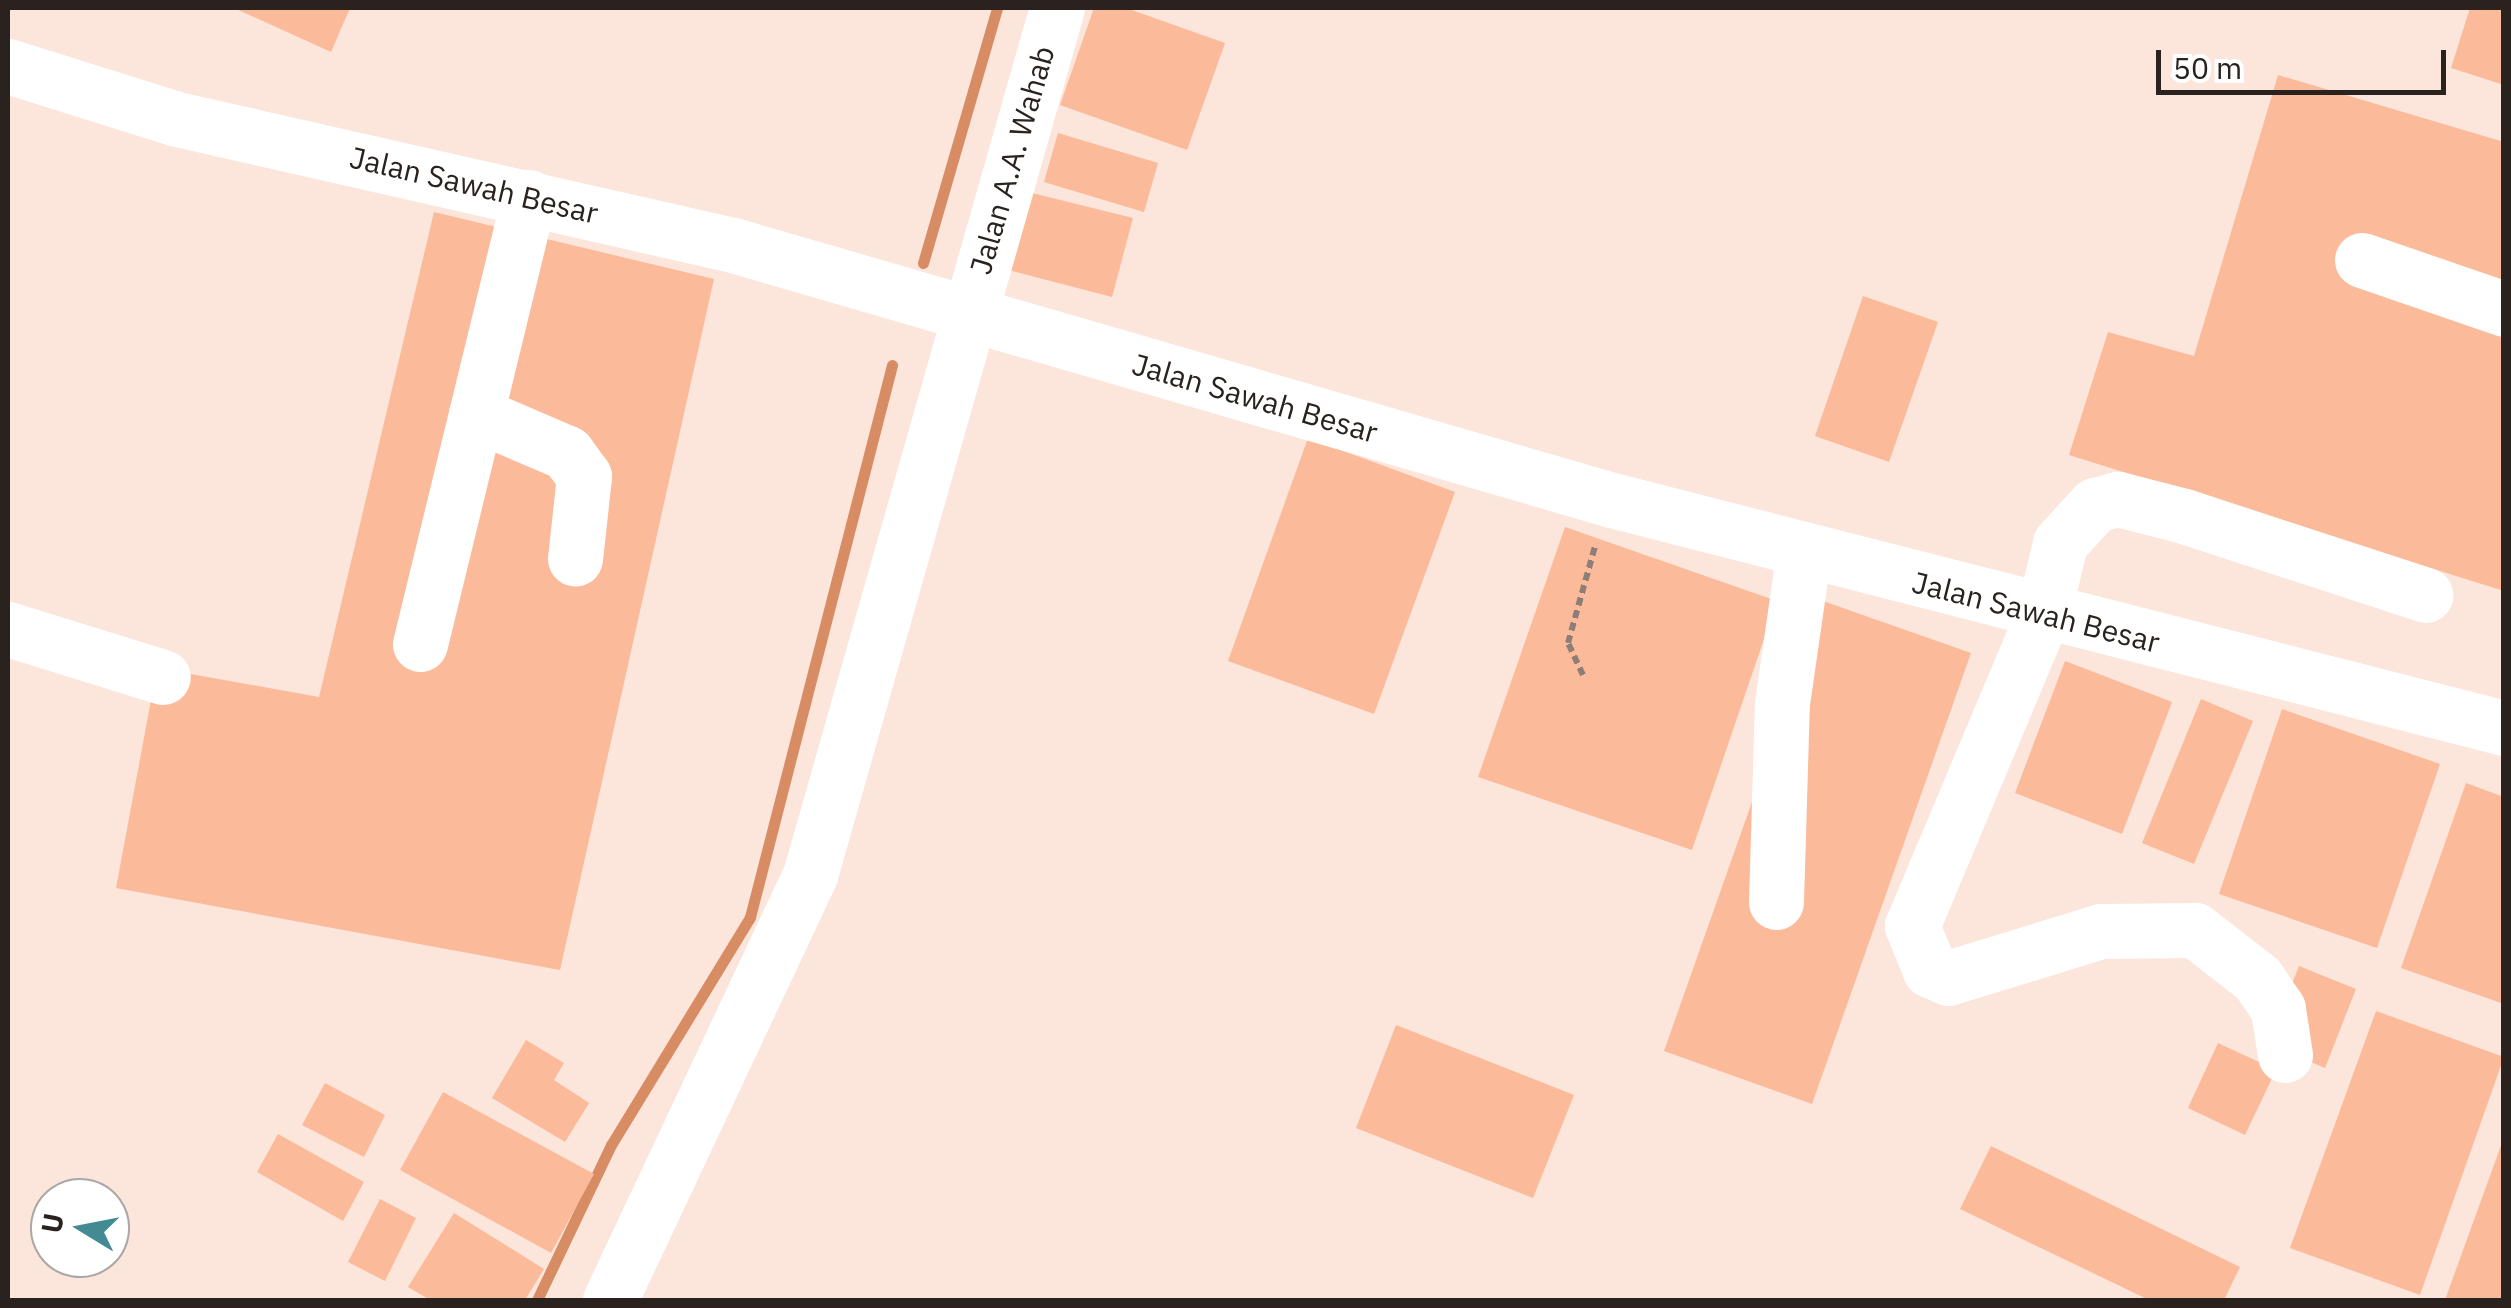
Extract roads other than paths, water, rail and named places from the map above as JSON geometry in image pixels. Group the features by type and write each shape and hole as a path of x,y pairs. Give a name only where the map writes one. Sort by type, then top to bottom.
{"main road":[{"name":"Jalan A.A. Wahab","path":"610,1300 810,875 1057,8"},
{"name":"Jalan Sawah Besar","path":"8,66 177,119 529,197 967,313 1612,500 2043,615 2504,728"},
{"path":"420,644 529,197"},
{"path":"2362,260 2504,309"},
{"path":"476,414 567,452 584,476 575,559"},
{"path":"2285,1055 2278,1009 2258,979 2195,930 2100,931 1948,978 1930,970 1915,948 1927,876 2043,615 2060,543 2095,505 2118,500 2425,595"},
{"path":"1776,902 1782,703 1804,550"},
{"path":"8,629 163,676"}],"waterway":[{"path":"923,263 997,8"},
{"path":"537,1300 611,1145 750,917 892,365"}]}
